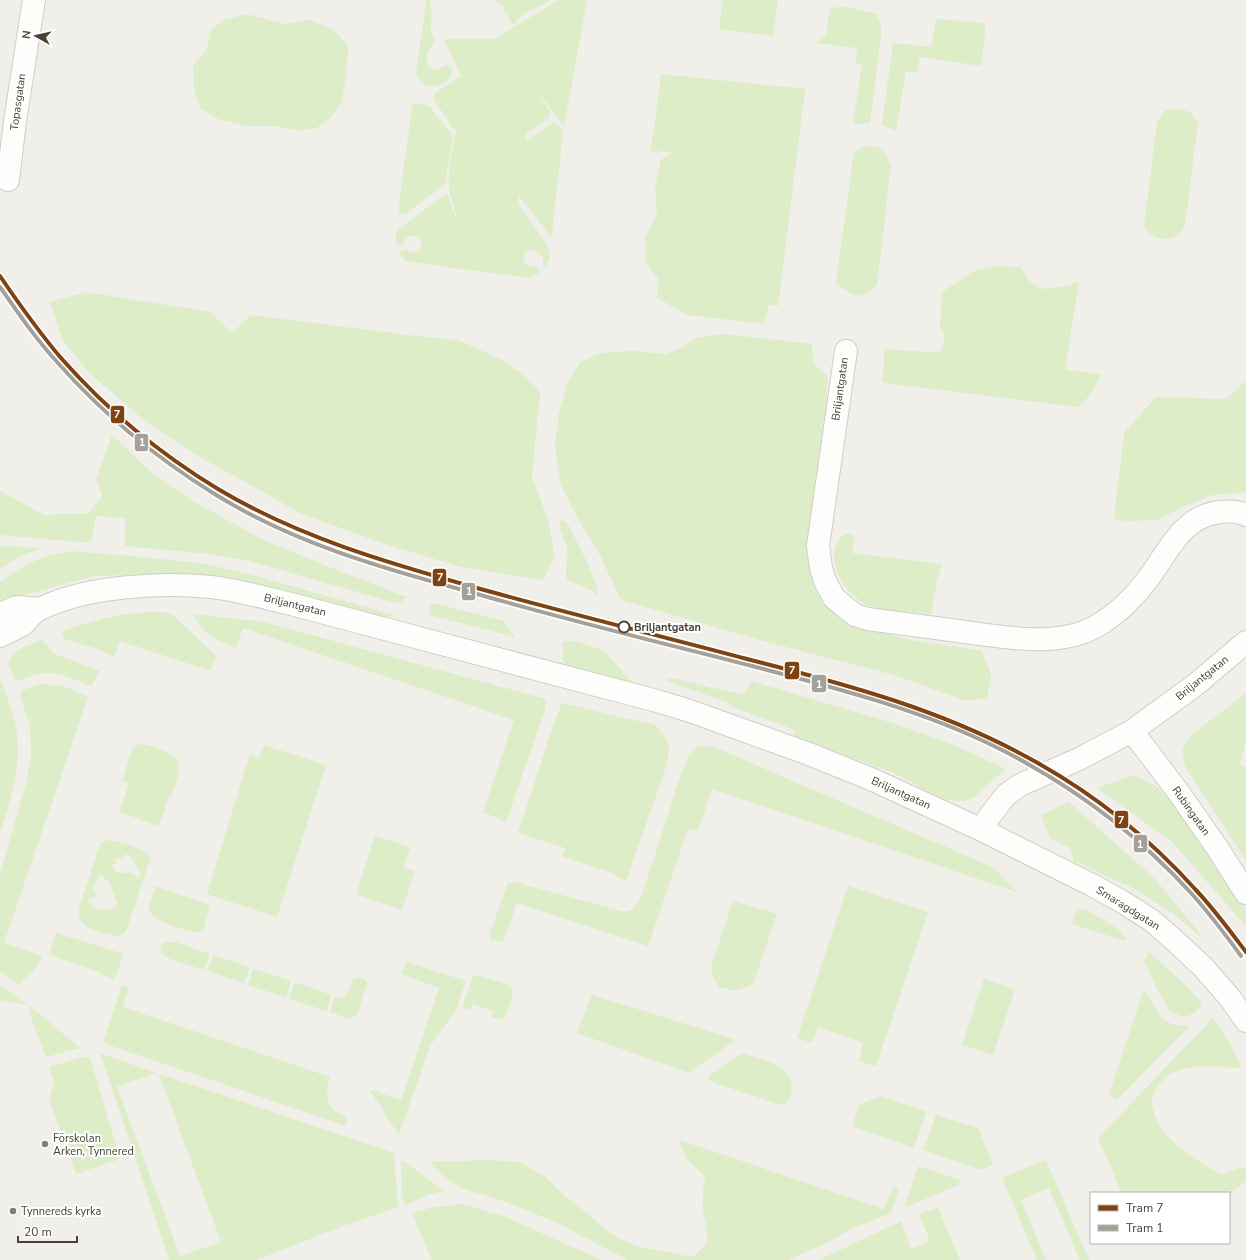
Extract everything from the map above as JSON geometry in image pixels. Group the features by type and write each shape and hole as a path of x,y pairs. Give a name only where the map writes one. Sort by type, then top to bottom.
{"street":[{"name":"Topasgatan","path":"8,180 15,121 34,0"},
{"name":"Briljantgatan","path":"846,351 818,546 821,568 825,581 834,598 855,615 868,619 1018,639 1048,639 1079,634 1102,623 1122,607 1146,582 1180,533 1192,521 1208,514 1225,511 1242,513 1246,515"},
{"name":"Briljantgatan","path":"0,636 21,625 39,609 66,599 99,591 139,586 211,587 242,592 683,709 816,756 871,778 982,830 989,816 1006,795 1020,785 1079,759 1132,731 1194,686 1246,642"},
{"name":"Briljantgatan","path":"0,614 17,607 39,609"},
{"name":"Rubingatan","path":"1132,731 1218,849 1246,893"},
{"name":"Smaragdgatan","path":"982,830 1092,885 1152,920 1203,967 1230,998 1246,1021"}],"green space":[{"path":"426,0 431,0 430,4 432,16 430,28 435,40 428,52 427,65 436,70 446,65 451,68 452,73 446,82 434,87 427,86 422,83 416,74"},
{"path":"496,0 551,0 521,16 515,24 510,21 507,11 503,15 505,10 502,4 498,3"},
{"path":"559,0 587,0 564,127 532,84 550,112 549,118 526,134 526,141 551,124 558,125 563,132 551,237 519,196 518,204 548,246 550,256 546,267 543,266 543,257 533,249 527,250 524,253 523,260 528,266 536,266 540,272 529,278 406,261 399,254 400,252 406,249 411,253 416,253 422,245 419,238 411,235 405,239 404,244 398,246 396,237 400,228 447,193 455,216 457,217 449,190 450,161 456,132 434,100 434,94 461,76 444,39 494,39"},
{"path":"723,0 778,0 773,36 719,29"},
{"path":"842,6 877,14 882,29 870,123 853,124 862,65 856,64 857,48 815,43 826,35 830,9"},
{"path":"246,14 285,24 309,20 333,29 348,46 346,76 342,102 331,117 317,128 298,131 277,126 246,126 218,119 200,108 194,88 193,66 206,51 211,30 224,20"},
{"path":"936,19 986,23 981,66 920,57 917,73 906,71 896,130 882,125 893,43 931,47"},
{"path":"661,74 805,89 778,306 769,305 763,324 688,315 657,298 659,280 646,263 645,237 657,215 655,188 661,160 672,152 651,151"},
{"path":"415,103 429,106 453,136 445,184 404,215 398,213 412,106"},
{"path":"1179,108 1191,113 1198,122 1185,224 1182,231 1176,236 1166,239 1155,237 1150,234 1144,225 1157,121 1166,110"},
{"path":"865,146 876,147 883,150 891,166 877,285 867,294 857,295 852,294 836,283 854,152"},
{"path":"994,266 1020,267 1029,281 1040,289 1061,287 1079,282 1065,370 1102,374 1091,394 1079,407 892,384 882,381 885,349 939,353 945,339 940,324 942,292 974,271"},
{"path":"86,292 210,312 232,333 251,315 458,340 500,359 525,376 540,392 532,477 548,520 555,557 543,580 461,567 382,543 302,514 200,457 146,422 90,373 63,341 50,302"},
{"path":"724,334 812,344 814,364 828,376 823,436 807,551 816,592 836,613 856,626 911,640 982,651 991,674 987,699 964,700 894,675 767,642 621,600 601,557 578,519 561,485 555,448 559,413 567,384 580,362 600,353 633,351 665,354 682,348 696,338"},
{"path":"1246,381 1246,493 1213,495 1182,507 1157,520 1126,521 1114,519 1124,433 1156,397 1226,399"},
{"path":"112,435 152,473 193,501 259,538 407,597 399,604 250,561 209,554 125,546 125,518 96,516 91,543 0,535 0,491 46,516 55,514 88,514 102,496 96,479"},
{"path":"562,519 570,528 585,558 597,586 598,596 592,591 567,579 567,547 560,529 560,522"},
{"path":"845,534 854,534 852,553 942,564 937,580 931,614 878,608 861,601 854,596 843,583 834,558 836,544"},
{"path":"0,546 39,548 38,550 21,556 0,569"},
{"path":"71,551 199,563 245,573 395,615 381,619 243,580 153,574 95,576 31,593 0,604 0,582 17,570 42,558"},
{"path":"431,603 504,621 515,637 429,615"},
{"path":"161,612 172,614 216,656 211,671 120,641 114,657 98,649 67,640 62,637 64,630 106,618 131,613"},
{"path":"194,614 264,622 546,699 546,707 506,822 483,812 514,720 243,628 236,648 210,636 201,627"},
{"path":"42,640 55,654 100,671 91,686 71,678 50,673 36,674 23,679 15,680 9,665 12,655 21,648"},
{"path":"563,641 576,641 604,651 633,683 563,663"},
{"path":"674,678 744,694 751,681 886,721 947,742 1006,769 974,797 965,801 943,799 891,772 793,736 795,730 732,707 727,702 666,681"},
{"path":"0,680 12,711 18,745 18,760 13,790 0,833"},
{"path":"41,684 66,688 88,697 4,943 43,956 33,971 19,985 0,971 0,874 26,784 31,756 30,727 20,694 23,690"},
{"path":"1246,693 1246,742 1240,764 1246,768 1246,861 1185,766 1182,748 1190,736"},
{"path":"562,703 655,725 668,743 669,752 667,764 626,881 609,872 562,856 565,848 518,833"},
{"path":"139,744 150,746 170,754 178,763 178,775 159,826 119,812 129,784 123,781 124,774 133,749"},
{"path":"264,745 326,765 277,917 207,894 250,754 259,758"},
{"path":"698,746 714,747 993,867 1017,892 712,789 698,831 688,829 648,946 517,903 503,942 490,939 490,933 508,883 515,882 624,912 632,910 641,898 688,756"},
{"path":"1134,775 1156,786 1191,821 1246,909 1246,926 1172,842 1097,788"},
{"path":"1069,802 1155,879 1206,941 1171,912 1133,888 1074,861 1070,848 1050,838 1041,815"},
{"path":"375,836 410,847 403,868 415,871 402,910 356,894"},
{"path":"109,840 136,847 149,855 150,859 126,932 118,936 88,927 82,922 79,916 79,909 100,844","holes":["125,854 131,857 141,875 137,878 133,873 118,873 114,869 112,865 116,864 115,858 120,859","101,875 108,881 113,892 117,904 113,909 99,909 88,902 89,899 98,893 94,891 92,887"]},
{"path":"156,886 210,905 203,930 197,933 165,923 154,916 149,911 149,904"},
{"path":"848,886 928,912 876,1066 859,1061 863,1043 818,1027 812,1043 797,1038"},
{"path":"733,901 777,914 753,984 735,991 719,987 712,975 712,964"},
{"path":"1083,908 1117,928 1127,940 1125,941 1072,924 1076,912"},
{"path":"56,933 121,953 123,956 114,981 96,971 49,955"},
{"path":"176,942 210,954 204,970 170,959 162,954 160,948 163,943"},
{"path":"1149,952 1181,981 1202,1003 1195,1013 1184,1017 1171,1012 1159,993 1144,961"},
{"path":"213,955 250,967 244,983 207,971"},
{"path":"407,962 466,981 456,1010 430,1046 399,1135 369,1089 401,1100 439,988 401,974"},
{"path":"253,969 291,981 286,997 248,985"},
{"path":"477,975 509,985 513,989 513,994 504,1020 491,1017 493,1011 472,1004 470,1010 464,1008 463,1005 473,976"},
{"path":"357,977 366,980 367,985 357,1015 350,1019 330,1012 335,996 341,999 346,996 353,979"},
{"path":"984,979 1015,989 993,1055 962,1045"},
{"path":"295,982 331,995 327,1011 289,999"},
{"path":"0,985 29,1005 0,1000"},
{"path":"122,985 129,987 123,1007 330,1077 327,1090 329,1103 335,1111 347,1117 346,1126 103,1043"},
{"path":"1144,989 1162,1018 1173,1025 1190,1026 1117,1100 1109,1094"},
{"path":"592,995 731,1038 734,1041 689,1073 577,1033"},
{"path":"29,1005 80,1048 46,1057 31,1017"},
{"path":"1213,1018 1242,1067 1200,1067 1180,1070 1170,1074 1162,1081 1151,1100 1156,1118 1161,1128 1184,1151 1221,1175 1242,1167 1246,1170 1246,1181 1230,1194 1230,1192 1122,1192 1098,1138"},
{"path":"100,1053 156,1073 117,1087 180,1256 221,1242 159,1074 394,1153 398,1207 343,1226 257,1260 169,1260"},
{"path":"740,1054 775,1064 787,1074 791,1081 792,1089 787,1102 783,1105 778,1104 714,1083 710,1080 708,1077 710,1075"},
{"path":"84,1057 90,1057 120,1159 76,1174 49,1099 54,1083 49,1067"},
{"path":"881,1096 926,1112 914,1148 852,1126 860,1104"},
{"path":"936,1115 978,1128 993,1165 981,1170 923,1150"},
{"path":"679,1140 884,1209 893,1187 899,1189 891,1213 849,1230 825,1244 788,1260 628,1260 553,1221 503,1201 461,1188 441,1174 430,1162 490,1160 519,1162 545,1176 564,1195 611,1234 635,1246 692,1257 704,1246 708,1237 702,1207 705,1176 686,1159"},
{"path":"1046,1160 1089,1260 1080,1260 1049,1188 1021,1200 1046,1260 1037,1260 1002,1178"},
{"path":"401,1161 404,1161 444,1191 420,1198 406,1205 402,1194"},
{"path":"918,1166 960,1180 958,1185 904,1208"},
{"path":"460,1204 504,1216 601,1260 432,1260 412,1213 430,1208"},
{"path":"938,1208 960,1260 819,1260 901,1221 911,1249 930,1241 919,1214"}],"tram line":[{"name":"7","path":"0,276 29,318 61,358 115,413 175,461 218,489 248,506 312,535 410,569 544,606 821,678 895,701 967,728 1036,762 1079,789 1121,819 1178,871 1209,904 1246,952"},
{"name":"1","path":"0,287 27,326 49,353 92,399 130,433 170,465 213,493 243,510 305,540 370,563 540,612 752,666 847,692 909,711 970,735 1000,749 1052,778 1102,812 1126,831 1170,871 1191,893 1241,956"}],"place":[{"name":"Briljantgatan","path":"624,627"},
{"name":"Förskolan Arken, Tynnered","path":"45,1144"},
{"name":"Tynnereds kyrka","path":"13,1211"}]}
